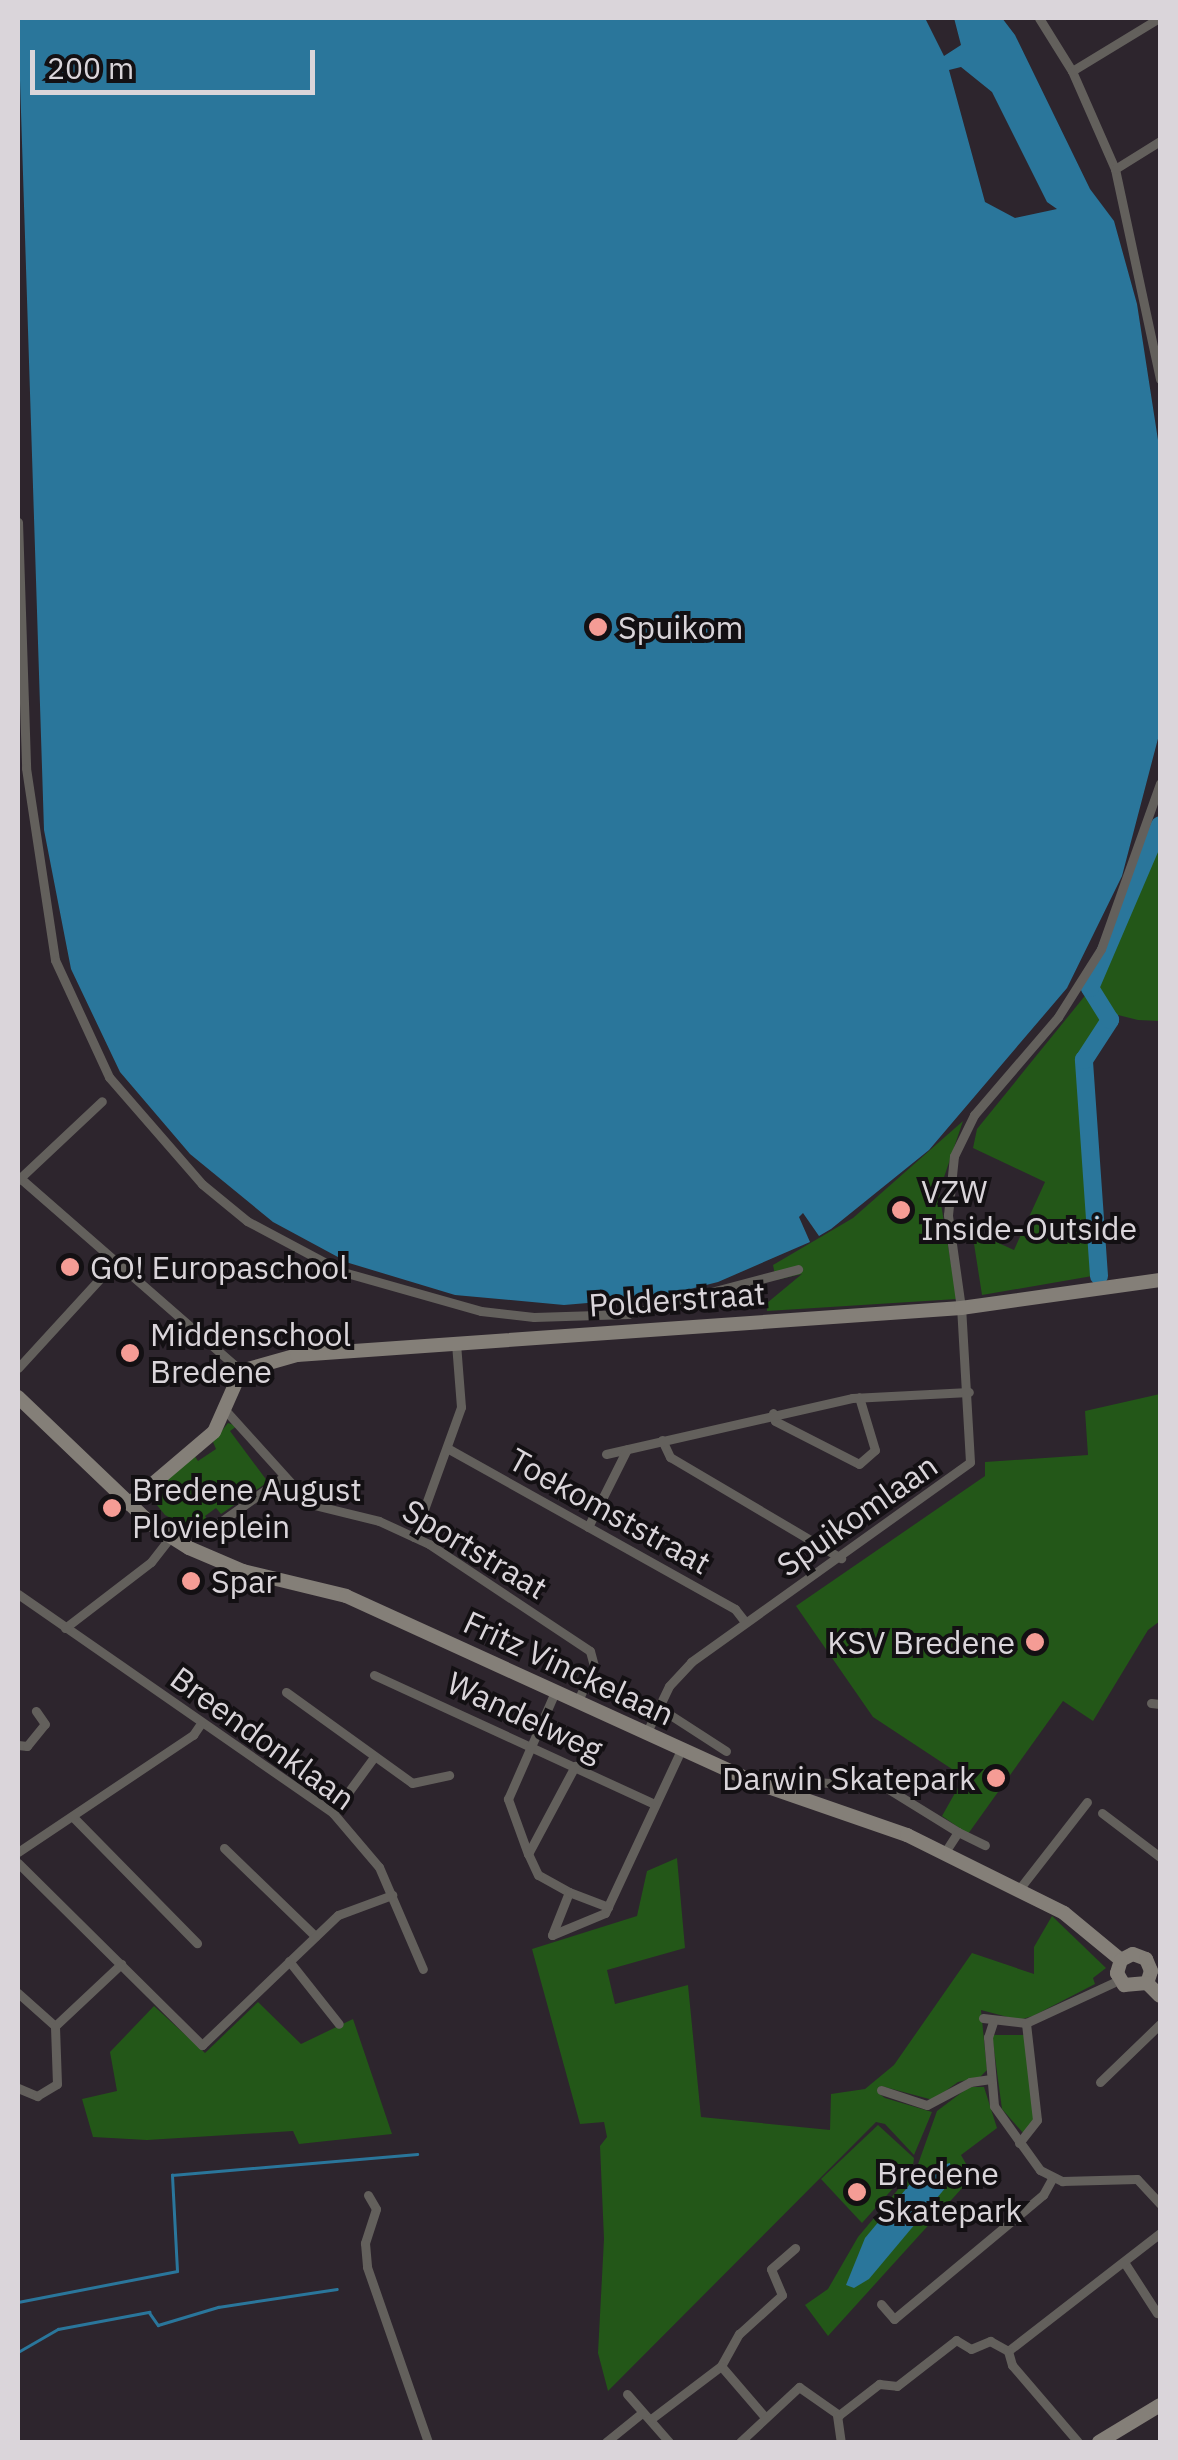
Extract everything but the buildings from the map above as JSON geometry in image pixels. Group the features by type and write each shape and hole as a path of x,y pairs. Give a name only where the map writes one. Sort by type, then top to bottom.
{"street":[{"path":"1039,18 1072,71 1114,169 1152,328 1160,379"},
{"path":"1072,71 1159,18"},
{"path":"1114,169 1160,141"},
{"path":"18,522 26,768 42,897 55,960 80,1024 150,1130 247,1221 377,1285 534,1317 669,1308 798,1269"},
{"name":"Spuikomlaan","path":"646,1734 658,1707 691,1662 967,1467 973,1449 961,1308 948,1215 952,1162 974,1116 1058,1017 1101,950 1160,783"},
{"path":"102,1101 19,1179 118,1260 241,1371 226,1411 210,1437 128,1504"},
{"path":"18,1368 118,1260"},
{"name":"Polderstraat","path":"241,1371 296,1355 961,1308 1160,1280"},
{"path":"414,1537 461,1407 456,1343"},
{"path":"606,1454 774,1413 860,1397 969,1392"},
{"name":"Fritz Vinckelaan","path":"18,1397 128,1504 170,1538 243,1571 346,1596 681,1750 792,1786 945,1852 1064,1913 1121,1960"},
{"path":"774,1413 775,1421 860,1464 876,1450 860,1397"},
{"name":"Sportstraat","path":"226,1411 282,1478 314,1506 380,1521 414,1537 590,1651 594,1666 577,1702"},
{"path":"662,1440 670,1457 841,1558"},
{"name":"Toekomststraat","path":"446,1448 735,1609 745,1622"},
{"path":"588,1527 626,1449"},
{"path":"212,1528 282,1478"},
{"path":"65,1628 151,1562 170,1538"},
{"name":"Breendonklaan","path":"18,1594 333,1814 380,1867 422,1969"},
{"name":"Wandelweg","path":"374,1675 655,1804"},
{"path":"286,1692 412,1783 448,1774"},
{"path":"554,1692 508,1798 538,1875 608,1907"},
{"path":"658,1707 726,1751"},
{"path":"18,1745 27,1746 44,1724 36,1711"},
{"path":"18,1852 193,1735 202,1723"},
{"path":"570,1892 552,1935 591,1924 608,1907 681,1750"},
{"path":"333,1814 374,1758"},
{"path":"528,1854 576,1766"},
{"path":"792,1786 885,1787 985,1845"},
{"path":"1020,1888 1088,1802"},
{"path":"1102,1812 1160,1857"},
{"path":"73,1816 196,1943"},
{"path":"945,1852 958,1832"},
{"path":"224,1848 316,1936"},
{"path":"18,1863 202,2045 338,1915 392,1895"},
{"path":"1138,1955 1156,1964 1147,1983 1131,1989 1119,1980 1121,1960 1138,1955"},
{"path":"289,1961 339,2024"},
{"path":"55,2026 121,1964"},
{"path":"1119,1980 1026,2024 988,2020 996,2112 1052,2179 1136,2179 1160,2204"},
{"path":"1147,1983 1160,1996"},
{"path":"18,1993 55,2026 58,2084 37,2096 18,2088"},
{"path":"1019,2143 1038,2120 1026,2024"},
{"path":"1100,2082 1160,2024"},
{"path":"881,2090 927,2106 970,2082 991,2079"},
{"path":"881,2304 894,2320 1043,2195 1052,2179"},
{"path":"368,2194 376,2208 365,2242 367,2268 428,2442"},
{"path":"1008,2351 1160,2233"},
{"path":"606,2442 721,2366 739,2334 782,2295 771,2270 795,2248"},
{"path":"1124,2262 1160,2316"},
{"path":"837,2415 882,2383 896,2386 954,2341 973,2350 990,2341 1008,2351 1012,2365 1078,2442"},
{"path":"721,2366 764,2416"},
{"path":"740,2442 764,2416 804,2386 837,2415 842,2442"},
{"path":"628,2394 669,2442"},
{"path":"1099,2442 1160,2405"}],"green space":[{"path":"1160,834 1160,1021 1138,1020 1114,1014 1095,986"},
{"path":"1088,992 1109,1020 1082,1059 1098,1275 982,1295 972,1231 1014,1250 1045,1182 973,1148 977,1129"},
{"path":"963,1121 939,1192 957,1299 767,1311 767,1303 802,1274 776,1280 773,1265 853,1218"},
{"path":"1160,1394 1160,1621 1148,1630 1093,1721 1063,1701 968,1834 942,1816 964,1777 873,1717 796,1606 985,1476 985,1462 1088,1455 1085,1411"},
{"path":"228,1423 237,1426 230,1431 268,1482 221,1514 216,1508 205,1516 211,1526 200,1534 165,1515 147,1493 194,1455 198,1461 216,1449 213,1442"},
{"path":"677,1858 685,1948 607,1970 615,2004 688,1985 701,2117 830,2130 831,2094 865,2089 894,2065 972,1953 1034,1974 1034,1947 1052,1916 1106,1968 1093,1978 1095,1984 1033,2016 1019,2020 981,2010 987,2070 980,2077 958,2082 933,2100 881,2086 878,2093 885,2098 932,2112 914,2155 885,2124 876,2122 608,2391 598,2353 604,2239 600,2146 607,2137 604,2122 580,2124 532,1949 637,1916 647,1871"},
{"path":"258,2002 301,2044 353,2019 392,2134 299,2144 293,2131 147,2140 93,2137 82,2099 117,2091 110,2052 154,2006 205,2053"},
{"path":"992,2035 1026,2035 1034,2118 1024,2134 1002,2109"},
{"path":"969,2087 984,2087 997,2128 961,2155 973,2176 828,2336 805,2305 828,2289 858,2237 917,2167 937,2111"},
{"path":"878,2125 914,2158 913,2166 862,2223 821,2179"}],"water":[{"name":"Spuikom","path":"18,18 925,18 944,56 961,45 954,18 1002,18 1015,35 1090,189 1114,221 1137,304 1160,453 1160,731 1122,876 1067,988 929,1150 819,1236 803,1213 799,1217 810,1242 718,1282 658,1297 564,1305 455,1295 349,1263 273,1222 190,1154 120,1072 71,969 44,830","holes":["961,67 992,92 1047,202 1057,209 1015,218 985,202 949,70"]},
{"path":"950,2163 952,2180 869,2279 854,2288 846,2285 865,2238 921,2171"}],"waterway":[{"path":"1099,1276 1084,1060 1110,1020 1090,988 1160,825"},
{"path":"18,2302 177,2271 172,2175 417,2154"},
{"path":"18,2352 58,2329 149,2312 158,2325 218,2307 337,2289"}],"place":[{"name":"Spuikom","path":"598,627"},
{"name":"VZW Inside-Outside","path":"901,1210"},
{"name":"GO! Europaschool","path":"70,1267"},
{"name":"Middenschool Bredene","path":"130,1353"},
{"name":"Bredene August Plovieplein","path":"112,1508"},
{"name":"Spar","path":"191,1581"},
{"name":"KSV Bredene","path":"1035,1642"},
{"name":"Darwin Skatepark","path":"996,1778"},
{"name":"Bredene Skatepark","path":"857,2192"}]}
